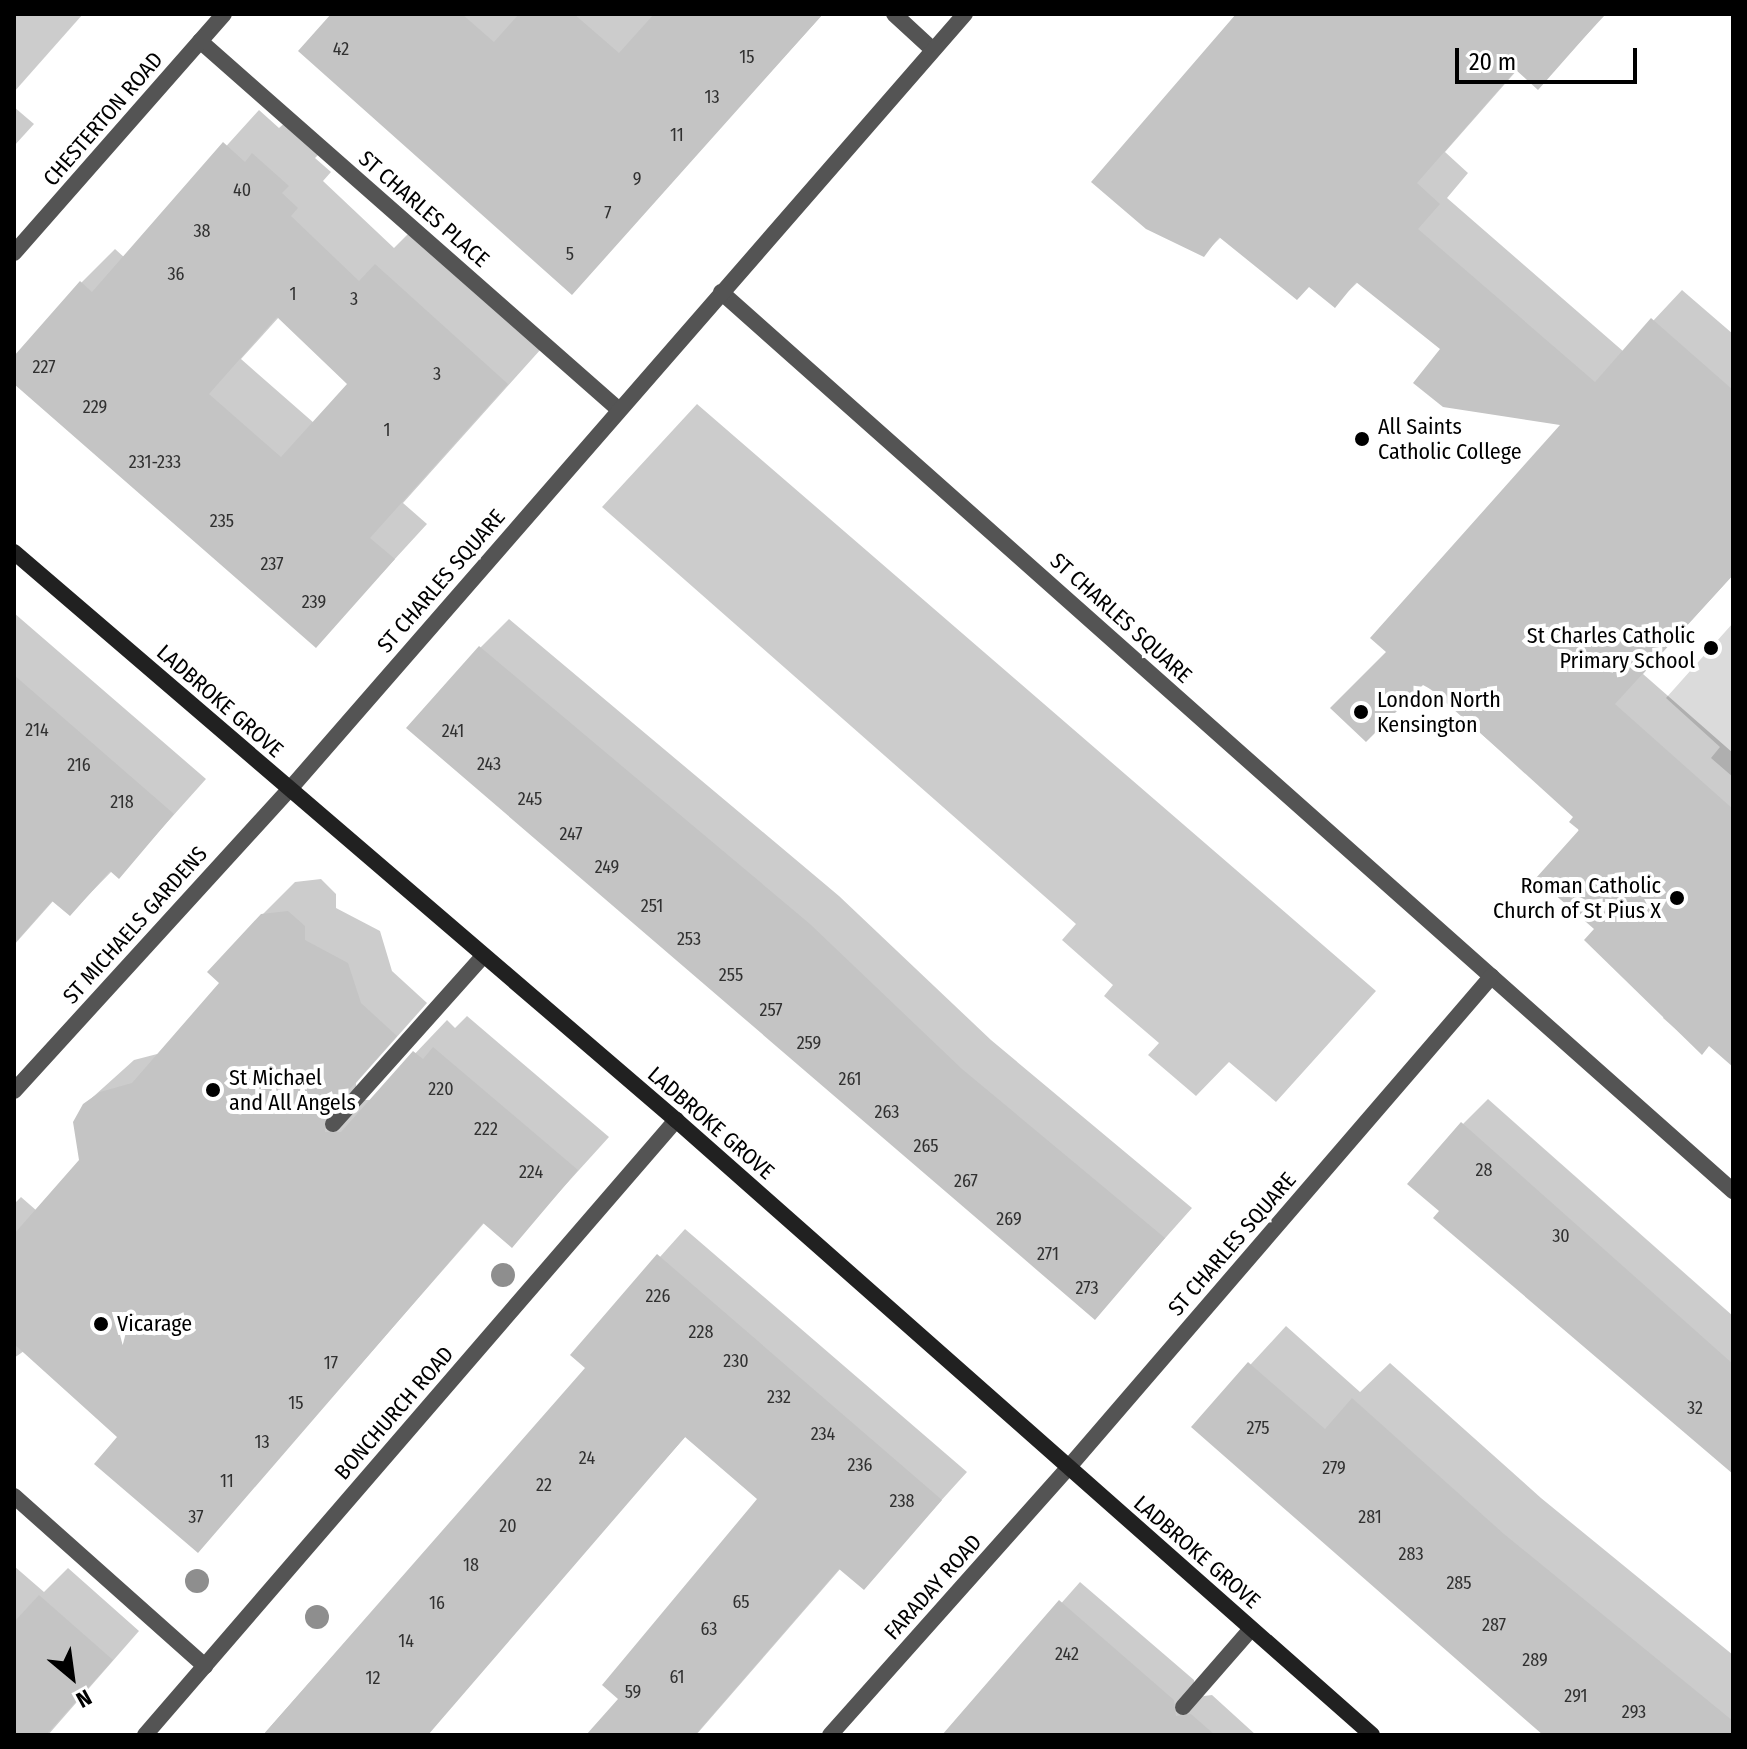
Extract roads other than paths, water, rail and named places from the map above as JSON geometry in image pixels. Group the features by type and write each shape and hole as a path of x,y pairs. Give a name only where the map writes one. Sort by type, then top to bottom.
{"main road":[{"name":"LADBROKE GROVE","path":"14,552 676,1120 1372,1735"}],"street":[{"name":"CHESTERTON ROAD","path":"14,253 224,14"},
{"path":"894,14 933,50"},
{"name":"ST CHARLES SQUARE","path":"289,790 965,14"},
{"name":"ST CHARLES PLACE","path":"200,41 618,409"},
{"name":"ST CHARLES SQUARE","path":"721,292 1733,1191"},
{"name":"ST MICHAELS GARDENS","path":"14,1091 289,790"},
{"path":"333,1124 483,956"},
{"name":"ST CHARLES SQUARE","path":"1068,1468 1492,976"},
{"name":"BONCHURCH ROAD","path":"145,1735 676,1120"},
{"name":"FARADAY ROAD","path":"830,1735 1068,1468"},
{"path":"14,1496 205,1666"},
{"path":"1183,1707 1251,1629"}],"place":[{"name":"All Saints Catholic College","path":"1362,439"},
{"name":"St Charles Catholic Primary School","path":"1711,648"},
{"name":"London North Kensington","path":"1361,712"},
{"name":"Roman Catholic Church of St Pius X","path":"1677,898"},
{"name":"St Michael and All Angels","path":"213,1090"},
{"name":"Vicarage","path":"101,1324"}]}
